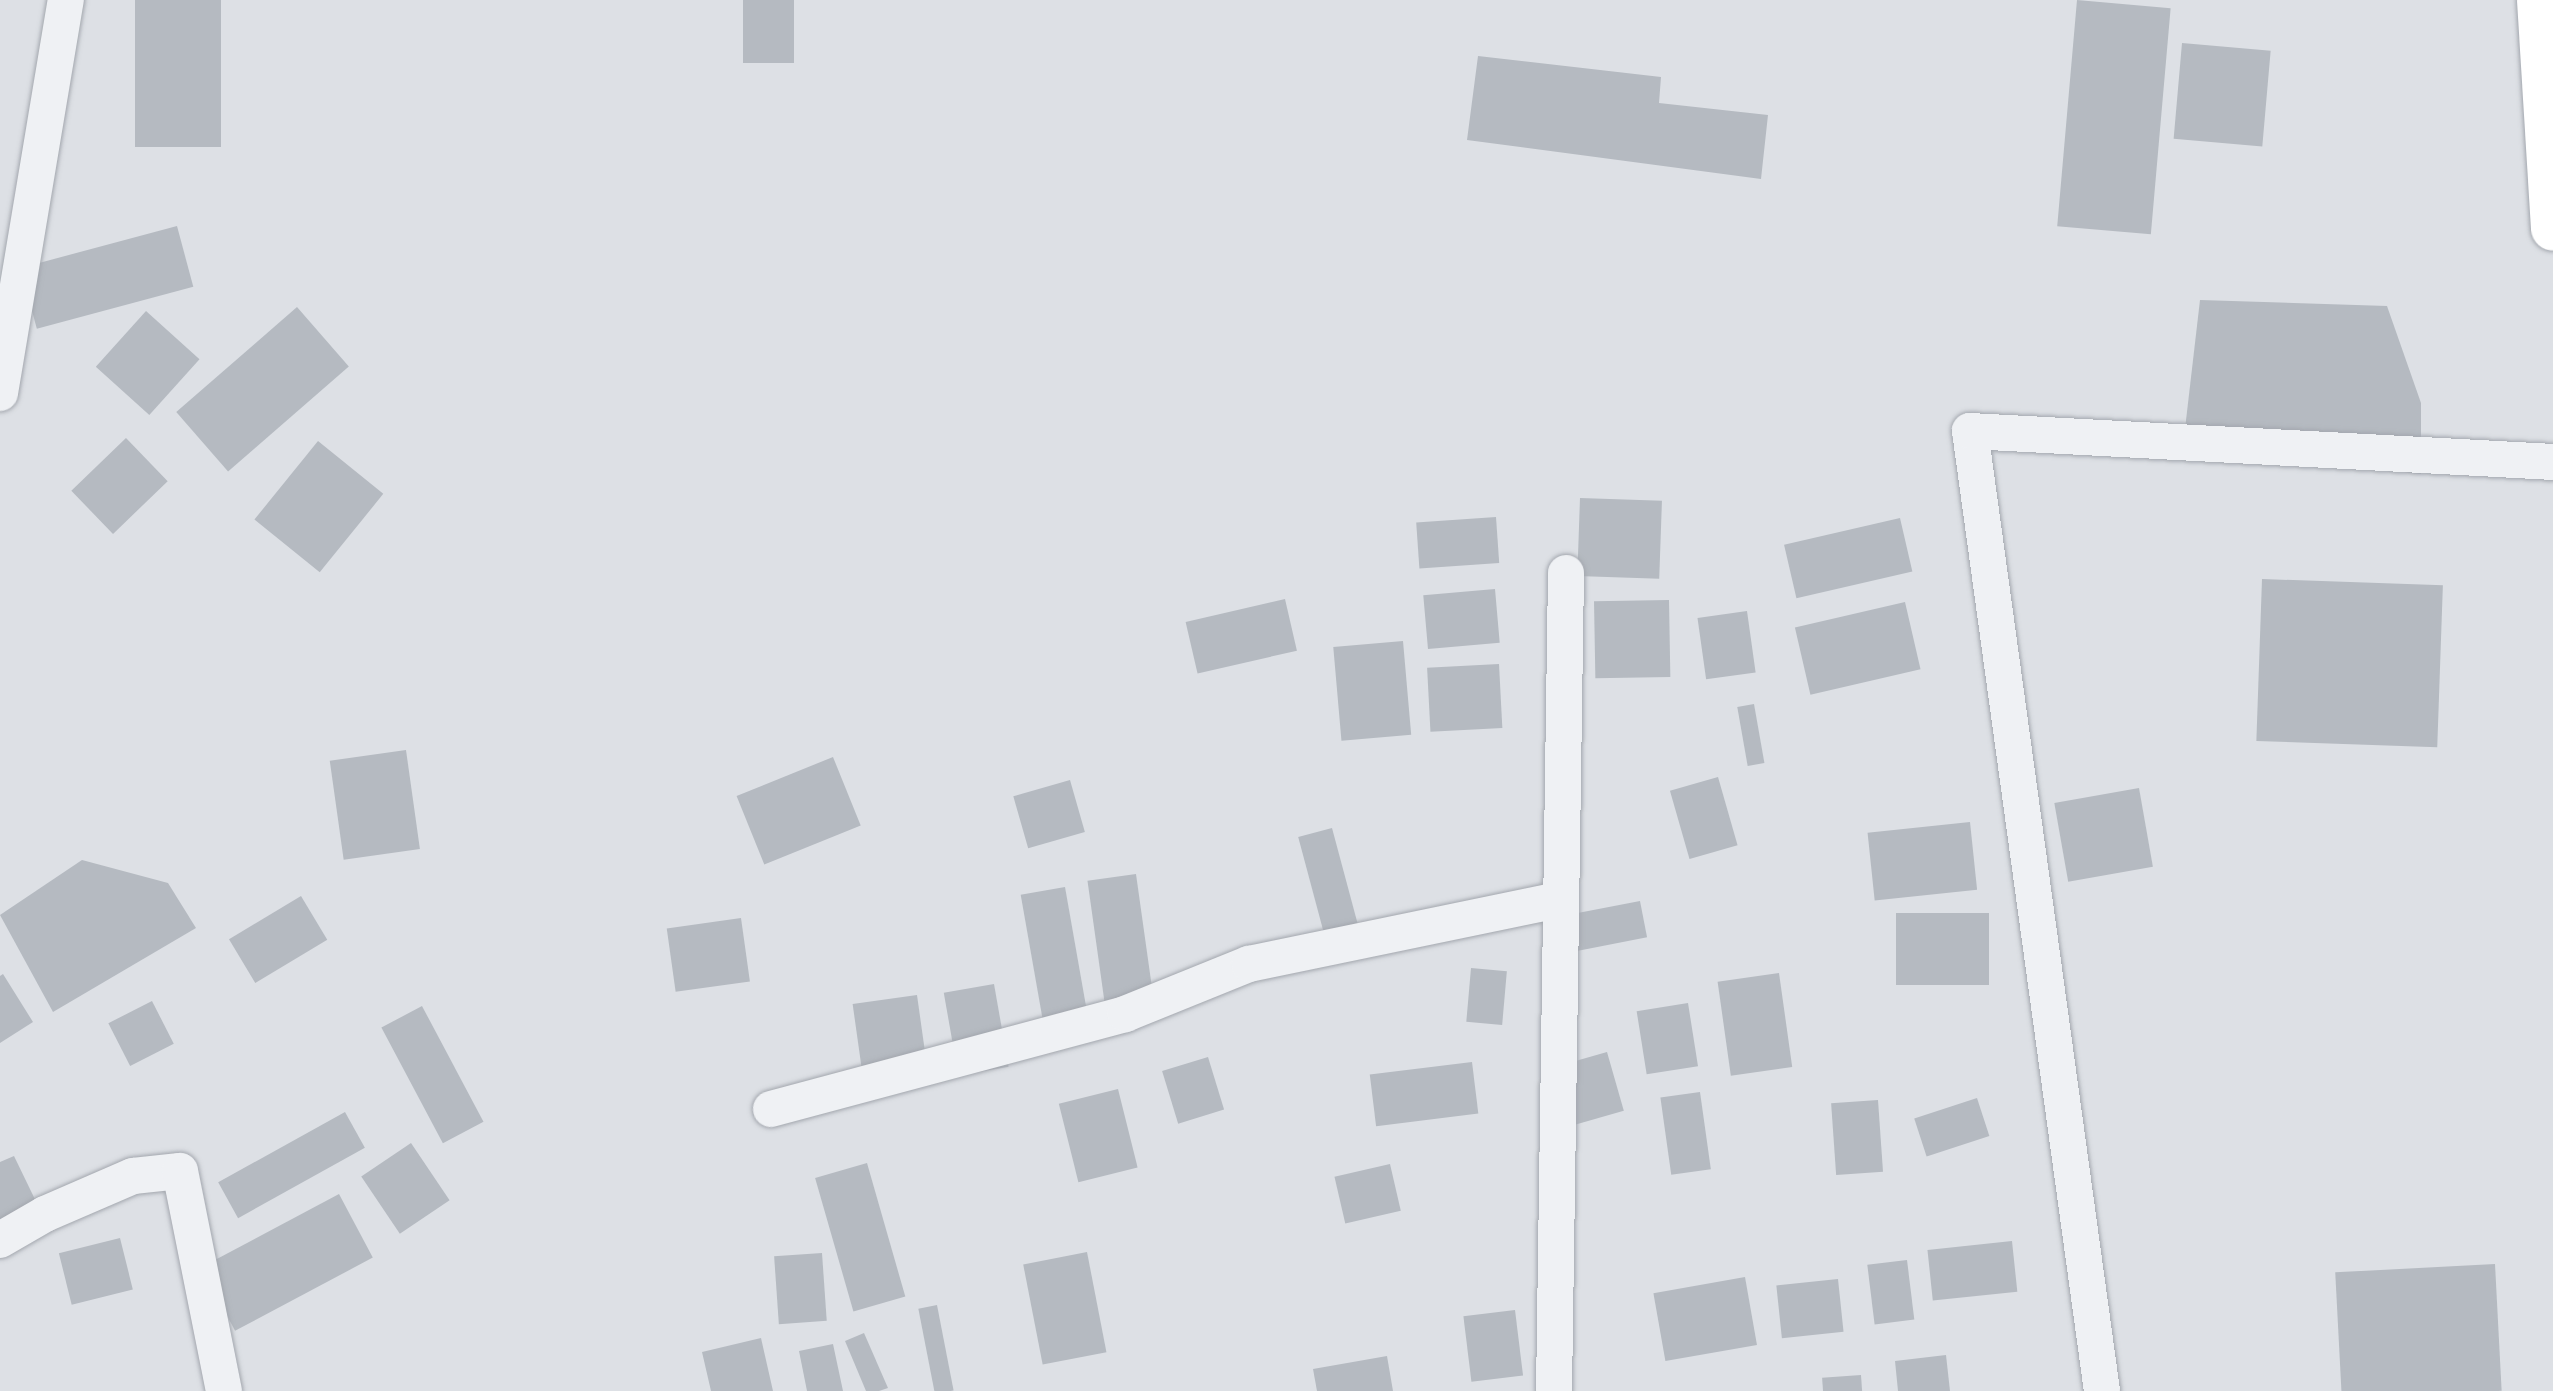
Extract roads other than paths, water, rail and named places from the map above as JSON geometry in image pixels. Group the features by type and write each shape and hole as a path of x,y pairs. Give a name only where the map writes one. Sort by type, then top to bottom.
{"highway":[{"path":"2539,0 2553,229"}],"street":[{"path":"0,393 66,0"},
{"path":"2102,1391 1970,431 2553,462"},
{"path":"1554,1391 1566,573"},
{"path":"771,1109 1125,1014 1249,964 1559,900"},
{"path":"0,1240 45,1214 133,1176 180,1171 224,1391"}]}
